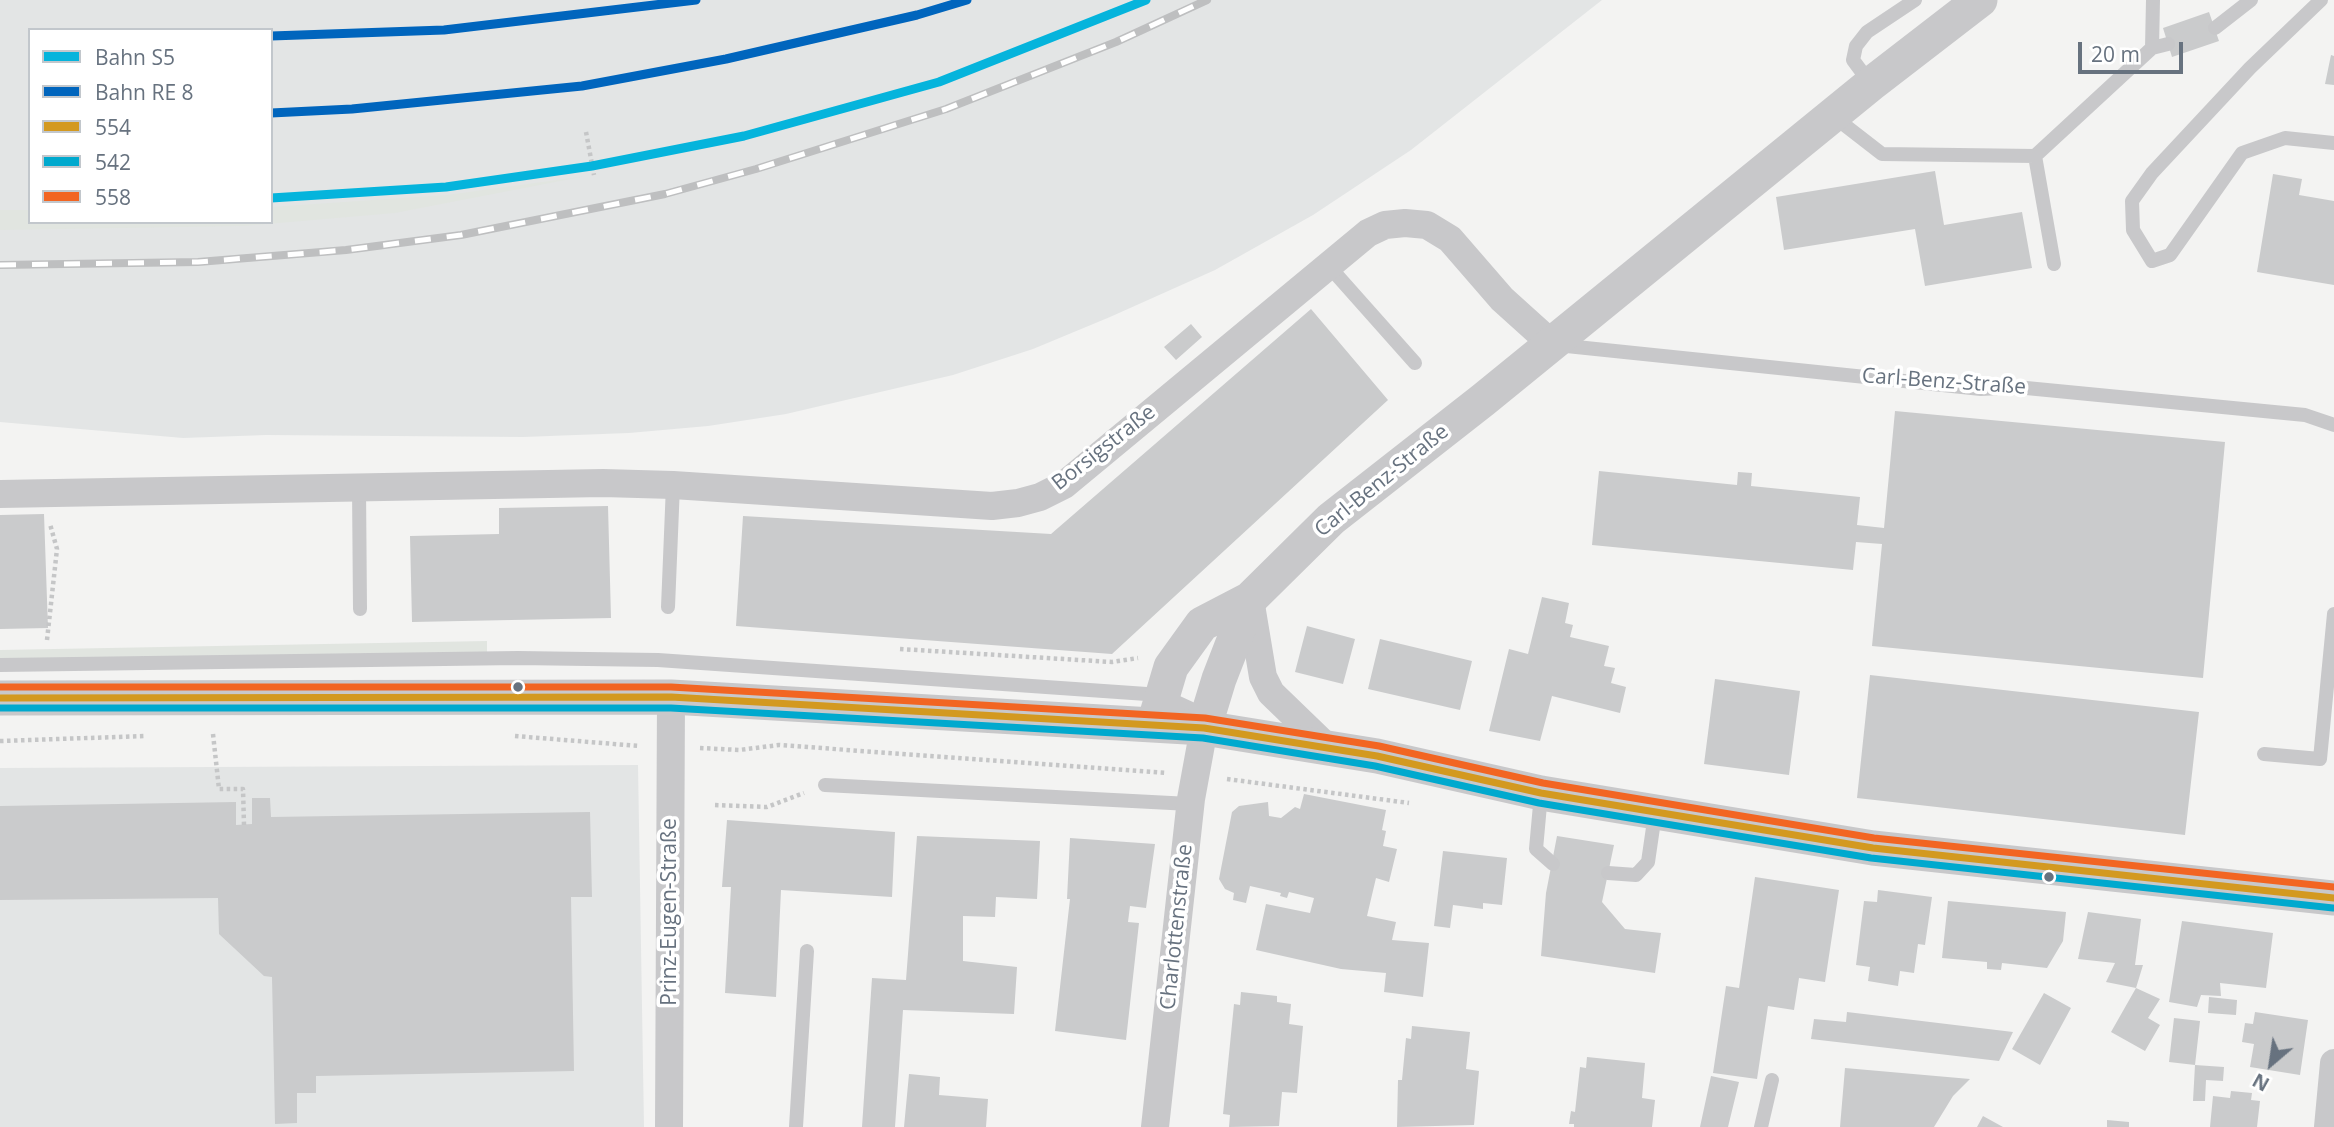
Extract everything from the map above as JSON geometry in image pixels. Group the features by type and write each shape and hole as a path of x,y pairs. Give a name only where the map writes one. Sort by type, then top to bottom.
{"street":[{"name":"Carl-Benz-Straße","path":"1158,710 1171,667 1202,624 1250,599 1331,519 1553,345 1871,84 1980,0"},
{"name":"Borsigstraße","path":"0,494 359,487 673,485 992,506 1040,497 1064,485 1327,264 1368,233 1385,225 1427,225 1450,239 1502,299 1553,345"},
{"name":"Carl-Benz-Straße","path":"1211,725 1250,599"},
{"path":"1250,599 1263,677 1271,693 1328,748"},
{"path":"0,698 671,697 1158,710 1211,725 1655,814 1873,848 2334,898"},
{"name":"Prinz-Eugen-Straße","path":"669,1127 671,697"},
{"name":"Charlottenstraße","path":"1156,1127 1190,804 1211,725"},
{"path":"2328,1127 2334,1063"}],"lane":[{"path":"1871,84 1853,60 1856,46 1867,32 1915,0"},
{"path":"2152,48 2153,0"},
{"path":"2215,28 2251,0"},
{"path":"2321,0 2250,68 2152,173 2132,201 2133,230 2152,261 2170,255 2242,153 2285,138 2334,142"},
{"path":"1833,116 1882,154 2035,156 2152,48 2168,44"},
{"path":"2035,156 2053,264"},
{"path":"1327,264 1415,363"},
{"name":"Carl-Benz-Straße","path":"1553,345 1981,389 2016,387 2305,415 2334,425"},
{"path":"668,607 673,485"},
{"path":"359,487 360,608"},
{"path":"2264,754 2320,759 2334,614"},
{"path":"0,665 518,658 658,660 1158,710"},
{"path":"825,785 1190,804"},
{"path":"1541,793 1536,849 1553,864"},
{"path":"1608,873 1636,875 1648,862 1655,814"},
{"path":"796,1127 807,951"},
{"path":"1761,1127 1772,1080"}],"path":[{"path":"586,132 594,175"},
{"path":"47,640 57,549 49,518 48,493"},
{"path":"213,734 219,789 243,789 244,825"},
{"path":"715,805 767,807 825,785"}],"shaded area":[{"path":"0,0 1602,0 1411,150 1313,215 1215,270 1110,317 1033,349 953,375 786,414 708,426 629,433 523,437 266,435 183,438 0,422"},
{"path":"586,176 395,213 273,224 273,207 447,195"},
{"path":"0,210 28,210 28,224 267,224 0,230"},
{"path":"487,641 487,652 0,659 0,650"},
{"path":"638,765 644,1127 0,1127 0,768"}],"building":[{"path":"2209,12 2219,41 2172,57 2163,28"},
{"path":"2331,55 2334,56 2334,85 2325,84"},
{"path":"1935,171 1944,225 2022,212 2032,268 1925,286 1915,229 1784,250 1776,197"},
{"path":"2273,174 2302,179 2299,195 2334,201 2334,285 2257,272"},
{"path":"1311,309 1388,400 1112,654 736,626 743,516 1051,534"},
{"path":"1191,324 1202,337 1176,360 1164,347"},
{"path":"1895,411 2225,442 2203,678 1872,646 1882,544 1856,542 1853,570 1592,545 1599,471 1737,485 1738,472 1752,473 1751,486 1860,497 1857,525 1884,528"},
{"path":"608,506 611,618 412,622 410,536 499,534 499,508"},
{"path":"44,514 48,628 0,629 0,515"},
{"path":"1542,597 1569,603 1565,623 1573,625 1570,637 1609,646 1604,666 1615,668 1611,683 1626,687 1620,713 1552,696 1540,741 1489,731 1509,649 1528,654"},
{"path":"1307,626 1355,639 1343,684 1295,672"},
{"path":"1380,639 1472,661 1460,710 1368,689"},
{"path":"1870,675 2199,712 2185,835 1857,798"},
{"path":"1715,679 1800,691 1789,775 1704,764"},
{"path":"1304,794 1386,810 1382,830 1386,831 1383,846 1397,849 1389,882 1376,878 1367,916 1396,922 1392,940 1429,943 1423,997 1384,992 1386,973 1341,969 1256,950 1266,904 1310,913 1314,898 1289,892 1287,898 1280,896 1281,893 1250,886 1246,903 1233,900 1234,893 1225,889 1219,879 1232,812 1239,806 1268,802 1269,816 1281,818 1295,807 1300,809"},
{"path":"252,798 270,798 271,817 590,812 592,897 571,897 574,1071 316,1076 316,1093 297,1093 297,1123 275,1124 272,977 264,976 219,934 218,898 0,900 0,806 236,802 236,825 252,824"},
{"path":"727,820 895,832 892,897 781,890 776,997 725,993 731,887 722,887"},
{"path":"917,836 1040,841 1037,899 996,897 995,917 963,916 963,961 1017,967 1014,1014 903,1010 895,1127 862,1127 872,978 906,980"},
{"path":"1557,836 1614,845 1602,902 1625,929 1661,933 1655,973 1541,956 1546,893"},
{"path":"1070,838 1155,844 1146,908 1130,906 1128,922 1139,923 1126,1040 1055,1031 1070,899 1067,899"},
{"path":"1443,851 1507,858 1502,905 1483,903 1483,909 1453,905 1450,928 1434,926"},
{"path":"1755,877 1839,890 1825,982 1799,978 1794,1010 1768,1006 1757,1079 1713,1073 1726,986 1739,988"},
{"path":"1878,890 1932,897 1925,945 1918,944 1914,973 1900,971 1898,986 1868,981 1870,967 1856,965 1864,901 1877,902"},
{"path":"1948,901 2066,912 2063,941 2047,968 2002,963 2001,970 1987,969 1987,962 1942,958"},
{"path":"2088,912 2141,919 2135,965 2143,965 2136,988 2106,982 2115,963 2078,959"},
{"path":"2182,921 2273,933 2266,988 2220,983 2221,996 2201,995 2197,1007 2169,1002"},
{"path":"2136,988 2160,999 2148,1018 2160,1025 2145,1051 2111,1032"},
{"path":"1241,992 1277,996 1277,1002 1291,1004 1289,1024 1303,1026 1297,1093 1282,1092 1279,1126 1229,1127 1230,1115 1223,1114 1234,1004 1240,1005"},
{"path":"2044,993 2071,1008 2040,1065 2012,1049"},
{"path":"2209,997 2237,1000 2236,1015 2208,1013"},
{"path":"1847,1012 2013,1032 1999,1061 1811,1039 1814,1019 1846,1022"},
{"path":"2255,1012 2308,1020 2300,1075 2250,1067 2254,1044 2242,1042 2245,1023 2253,1024"},
{"path":"2174,1018 2200,1021 2195,1065 2169,1062"},
{"path":"1412,1026 1470,1032 1466,1069 1479,1071 1474,1125 1397,1127 1398,1080 1402,1080 1406,1038 1411,1039"},
{"path":"1587,1057 1645,1063 1642,1098 1655,1100 1652,1127 1574,1127 1574,1124 1569,1124 1571,1111 1575,1112 1580,1067 1586,1068"},
{"path":"2195,1065 2224,1067 2223,1081 2206,1080 2205,1101 2193,1101"},
{"path":"1845,1068 1970,1079 1953,1096 1934,1127 1840,1127"},
{"path":"909,1074 940,1077 939,1095 988,1099 986,1127 904,1127"},
{"path":"1711,1076 1739,1082 1728,1127 1700,1127"},
{"path":"2231,1091 2252,1093 2251,1100 2260,1101 2257,1127 2210,1127 2213,1096 2230,1098"},
{"path":"1983,1116 2003,1127 1977,1127"},
{"path":"2107,1120 2129,1122 2129,1127 2107,1127"}],"railway":[{"path":"0,265 198,262 346,250 461,235 665,194 756,169 946,109 1116,42 1207,0"}],"rail line":[{"name":"S5","path":"273,198 446,187 592,166 744,136 939,82 1146,0"}],"transit line":[{"path":"273,36 444,30 696,0"},
{"path":"273,113 352,109 582,86 726,59 917,15 967,0"},
{"name":"558","path":"0,687 671,687 1205,718 1379,746 1543,783 1874,838 2334,887"},
{"name":"554","path":"0,698 671,697 1204,728 1377,756 1541,793 1873,848 2334,898"},
{"name":"542","path":"0,708 671,708 1203,738 1375,766 1539,803 1871,858 2333,908"}]}
